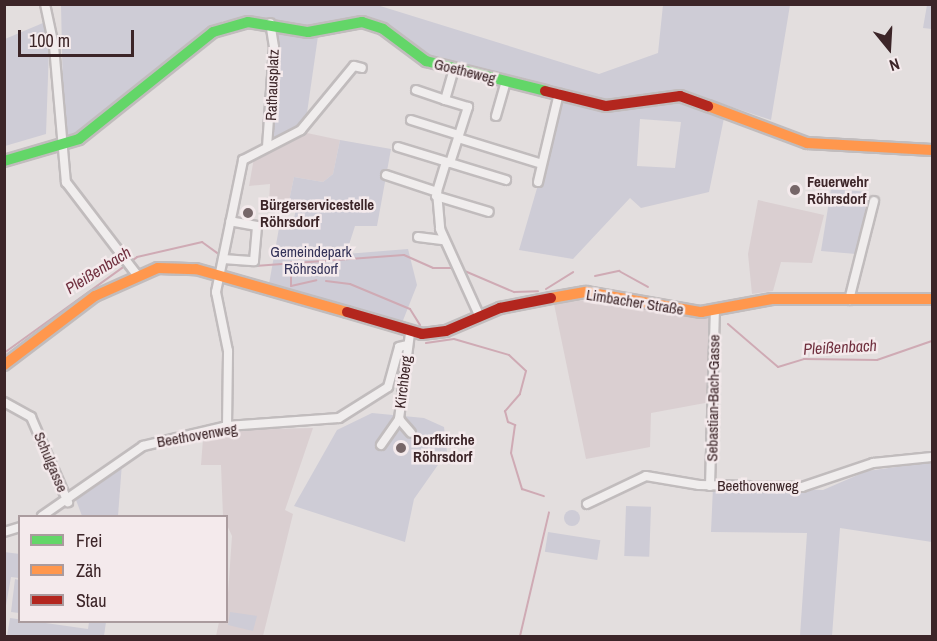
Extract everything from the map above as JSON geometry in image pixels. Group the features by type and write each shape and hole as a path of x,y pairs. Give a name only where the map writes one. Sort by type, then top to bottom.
{"street":[{"path":"45,4 54,46 59,144 70,193 128,260 135,272"},
{"name":"Goetheweg","path":"4,161 79,139 221,27 270,23 308,32 372,24 426,61 559,93 622,107 656,96 680,96 807,143 933,150"},
{"name":"Rathausplatz","path":"267,147 274,47 270,23"},
{"name":"Rathausplatz","path":"228,426 228,351 216,292 243,159 301,130 354,66 362,68"},
{"path":"445,100 454,68"},
{"path":"496,116 506,81"},
{"path":"416,90 468,107 437,194 444,240 479,315"},
{"path":"537,182 539,162 559,93"},
{"path":"411,120 539,162"},
{"path":"398,147 506,180"},
{"path":"386,175 489,212"},
{"path":"849,300 874,201"},
{"path":"223,259 254,261 257,226 230,221"},
{"path":"418,237 444,240"},
{"name":"Limbacher Straße","path":"4,365 78,307 135,272 175,267 220,276 410,333 436,333 479,315 586,292 715,311 772,299 933,299"},
{"name":"Sebastian-Bach-Gasse","path":"710,486 715,311"},
{"name":"Kirchberg","path":"381,445 399,418 410,333"},
{"name":"Kirchberg","path":"339,418 387,387 399,347 407,345"},
{"name":"Schulgasse","path":"4,402 31,417 68,502"},
{"name":"Beethovenweg","path":"44,515 68,502 142,446 228,426 339,418"},
{"name":"Kirchberg","path":"399,418 411,434"},
{"name":"Beethovenweg","path":"587,504 646,476 710,486 802,487 873,463 933,457"}],"shaded area":[{"path":"307,133 340,140 333,174 323,182 294,177 288,206 269,203 270,184 249,186 254,158"},
{"path":"758,200 824,215 812,263 781,262 773,291 752,294 748,254"},
{"path":"617,296 715,311 716,401 651,413 650,447 586,459 554,304"},
{"path":"313,428 285,510 293,514 263,636 216,636 219,623 228,623 232,536 228,527 228,515 223,515 221,465 201,465 203,439 227,430"}],"green space":[{"path":"61,5 377,5 599,74 658,53 663,5 790,5 771,120 687,92 620,103 574,94 420,54 378,23 312,29 242,19 223,21 75,137 64,140"},
{"path":"927,5 932,5 932,29 923,28"},
{"path":"50,20 46,134 5,146 5,39"},
{"path":"275,29 318,36 307,113 299,127 271,142"},
{"path":"563,99 609,111 679,101 725,113 709,192 641,208 630,198 573,259 519,250","holes":["640,119 681,122 675,168 637,166"]},
{"name":"Gemeindepark Röhrsdorf","path":"340,140 391,149 377,226 355,226 346,254 408,249 417,285 402,323 269,284 279,228 292,230 296,208 288,206 294,177 323,182 333,174"},
{"path":"831,189 869,192 856,254 821,251"},
{"path":"372,413 424,418 444,427 447,452 414,499 405,542 294,506 337,430"},
{"path":"932,462 932,542 840,528 832,636 800,636 807,533 711,532 713,487 823,490 867,471"},
{"path":"122,463 118,515 82,515 76,500"},
{"path":"626,506 651,507 649,557 624,556"},
{"path":"569,510 575,510 580,518 578,524 569,526 564,521 564,515"},
{"path":"548,532 600,540 597,560 545,552"},
{"path":"4,552 18,554 18,578 11,577 5,611"},
{"path":"15,579 18,580 18,613 11,612"},
{"path":"230,612 257,616 253,631 228,625"},
{"path":"10,618 18,619 18,623 45,623 88,629 89,623 106,623 104,636 7,636"}],"waterway":[{"name":"Pleißenbach","path":"4,353 137,257 202,242 217,253"},
{"name":"Pleißenbach","path":"255,266 404,255 433,268 454,268"},
{"path":"291,262 291,286 316,280"},
{"name":"Pleißenbach","path":"460,269 514,292 538,291"},
{"name":"Pleißenbach","path":"595,276 619,271 648,287"},
{"name":"Pleißenbach","path":"546,289 573,272"},
{"path":"326,281 350,284 410,309 420,325"},
{"name":"Pleißenbach","path":"728,324 778,367 804,359 877,360 932,341"},
{"path":"426,343 454,339 509,355 526,371 520,394 505,411 508,422 515,425 511,453 522,489 544,496"},
{"path":"520,636 549,512"}],"traffic: fast":[{"path":"4,161 79,139 213,32 248,22 308,32 362,22 383,29 426,61 545,91"}],"traffic: slow":[{"path":"708,106 807,143 932,150"},
{"path":"4,365 95,296 158,268 196,269 347,312"},
{"path":"551,298 586,292 701,312 772,299 932,299"}],"traffic: jam":[{"path":"545,91 606,106 680,96 708,106"},
{"path":"347,312 422,334 446,331 500,308 551,298"}],"place":[{"name":"Feuerwehr Röhrsdorf","path":"795,190"},
{"name":"Bürgerservicestelle Röhrsdorf","path":"248,213"},
{"name":"Dorfkirche Röhrsdorf","path":"401,448"}]}
